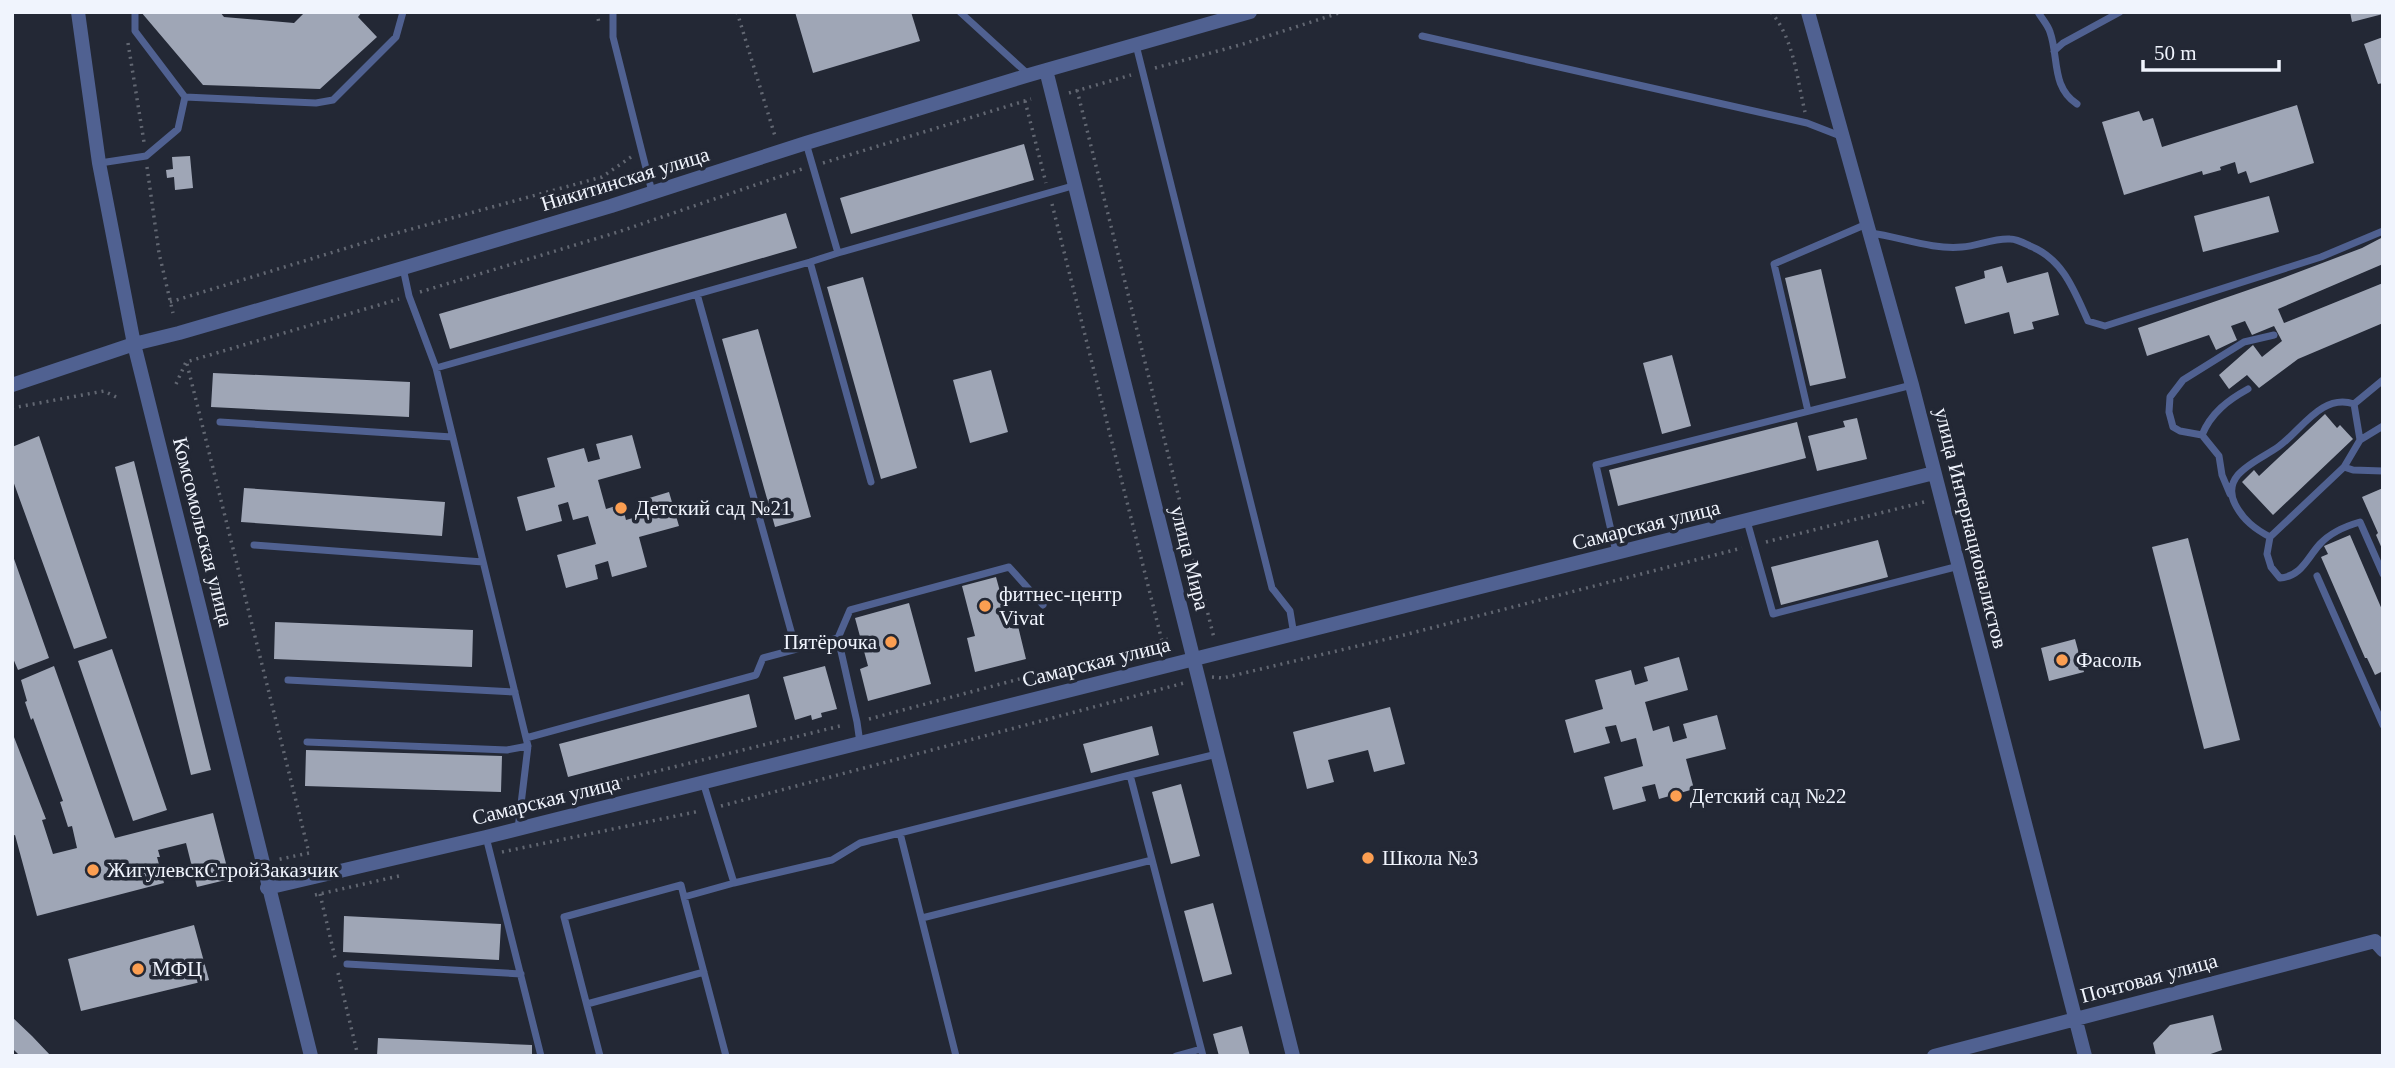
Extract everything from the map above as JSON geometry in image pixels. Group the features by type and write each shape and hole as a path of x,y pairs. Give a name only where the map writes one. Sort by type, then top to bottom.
{"street":[{"name":"Комсомольская улица","path":"78,12 99,163 134,344 267,888 311,1056"},
{"name":"Никитинская улица","path":"12,385 134,344 403,268 1029,75 1250,12"},
{"name":"улица Интернационалистов","path":"1808,12 1912,385 2085,1056"},
{"name":"улица Мира","path":"1046,70 1077,185 1293,1056"},
{"name":"Самарская улица","path":"267,888 486,838 1934,473"},
{"name":"Почтовая улица","path":"1934,1056 2380,942"}],"lane":[{"path":"99,163 146,156 178,129 185,97 135,31 135,12"},
{"path":"185,97 316,103 333,100 396,37 403,12"},
{"path":"614,12 612,37 652,193"},
{"path":"960,12 1029,75"},
{"path":"2038,12 2050,31 2056,75 2068,98 2077,104"},
{"path":"2054,51 2063,43 2120,12"},
{"path":"1422,36 1807,122 1844,138"},
{"path":"1136,45 1272,588 1290,611 1294,635"},
{"path":"806,143 838,253"},
{"path":"436,368 1077,185"},
{"path":"1808,411 1774,264 1870,228 1952,247 2013,238 2042,251 2055,262 2069,279 2088,321 2105,326 2321,257 2383,231"},
{"path":"810,262 870,482"},
{"path":"403,268 410,296 436,368 527,742 518,829"},
{"path":"696,294 796,649"},
{"path":"2270,537 2255,529 2239,512 2222,474 2219,456 2202,435 2173,427 2169,412 2170,397 2183,380 2244,342 2274,335"},
{"path":"2354,404 2383,380"},
{"path":"1617,555 1596,465 1912,385"},
{"path":"2202,435 2208,422 2223,405 2248,389"},
{"path":"2230,494 2232,482 2249,464 2280,445 2316,411 2331,404 2348,401 2354,404"},
{"path":"2354,404 2360,440"},
{"path":"220,422 452,437"},
{"path":"2383,426 2360,440 2344,467 2270,537 2267,554 2271,567 2280,578 2290,577 2302,569 2322,542 2351,525 2360,523 2383,574"},
{"path":"2344,467 2383,471"},
{"path":"1747,520 1773,614 1960,566"},
{"path":"254,545 483,562"},
{"path":"860,743 838,638 850,610 1009,567 1043,605"},
{"path":"2317,576 2383,725"},
{"path":"307,742 507,750 756,675 763,658 838,638"},
{"path":"288,680 515,692"},
{"path":"684,897 832,860 860,843 1217,754"},
{"path":"1130,775 1202,1053 1176,1056"},
{"path":"703,782 734,883"},
{"path":"900,833 956,1056"},
{"path":"486,838 541,1056"},
{"path":"922,918 1152,860"},
{"path":"600,1056 564,917 681,885 726,1056"},
{"path":"347,964 521,974"},
{"path":"587,1004 704,972"}],"path":[{"path":"737,12 780,152"},
{"path":"1069,93 1240,45 1342,12"},
{"path":"1771,12 1789,43 1807,122"},
{"path":"1077,90 1214,641"},
{"path":"176,384 186,362 618,232 813,166 1031,99"},
{"path":"1025,101 1165,653"},
{"path":"170,302 386,236 602,177"},
{"path":"186,362 309,853 276,860"},
{"path":"12,408 104,391 120,399"},
{"path":"1210,676 1223,678 1391,638 1941,498"},
{"path":"522,804 857,722 1174,637"},
{"path":"490,854 711,809 1188,682"},
{"path":"320,894 412,873"}],"building":[{"path":"141,12 220,12 224,17 294,23 305,12 362,12 358,17 377,37 320,89 203,85"},
{"path":"795,12 911,12 920,41 813,73"},
{"path":"2350,12 2383,12 2383,14 2352,22"},
{"path":"2383,37 2383,83 2378,84 2364,44"},
{"path":"2297,105 2314,163 2250,183 2246,171 2238,174 2235,162 2220,167 2221,170 2203,175 2202,171 2124,195 2102,122 2139,111 2143,121 2153,118 2162,147"},
{"path":"1024,144 1034,180 851,234 840,198"},
{"path":"190,156 193,188 175,190 174,177 167,178 166,170 173,169 172,157"},
{"path":"2269,196 2279,232 2203,252 2194,216"},
{"path":"786,213 797,248 450,349 439,314"},
{"path":"2383,237 2383,264 2278,309 2284,323 2383,283 2383,323 2298,359 2259,388 2247,375 2229,389 2219,375 2253,345 2262,357 2282,341 2274,326 2252,335 2245,321 2231,326 2237,340 2216,350 2209,335 2147,356 2138,328 2280,279 2362,248"},
{"path":"2002,266 2007,283 2048,272 2059,315 2032,322 2034,329 2014,334 2009,312 1965,324 1955,287 1985,278 1984,271"},
{"path":"1821,269 1846,378 1810,386 1785,278"},
{"path":"863,277 917,468 881,479 827,287"},
{"path":"758,329 811,517 775,527 722,339"},
{"path":"1672,355 1691,426 1662,434 1643,363"},
{"path":"991,370 1008,432 970,443 953,380"},
{"path":"213,373 410,382 409,417 211,407"},
{"path":"2325,414 2337,428 2340,425 2353,439 2273,515 2242,482 2254,470 2259,476"},
{"path":"1857,418 1867,459 1817,471 1808,436 1845,427 1843,421"},
{"path":"1797,422 1806,458 1618,506 1609,470"},
{"path":"632,435 641,468 598,480 606,509 622,504 626,520 640,516 636,502 669,492 679,526 639,537 647,567 612,577 608,561 595,565 598,579 566,588 557,555 596,544 588,516 573,520 568,502 558,505 562,521 526,531 517,497 555,487 547,458 584,448 588,462 600,459 596,444"},
{"path":"39,436 107,638 74,649 12,478 12,447"},
{"path":"134,461 211,770 191,775 115,467"},
{"path":"244,488 445,502 442,536 241,522"},
{"path":"2383,488 2383,551 2362,497"},
{"path":"2350,535 2383,612 2383,671 2375,675 2321,557 2328,554 2324,546"},
{"path":"2188,538 2240,740 2204,749 2152,547"},
{"path":"1878,540 1888,577 1781,605 1771,567"},
{"path":"13,556 49,658 18,670 12,656"},
{"name":"фитнес-центр Vivat","path":"996,577 1010,628 1018,626 1026,659 975,672 967,638 975,636 962,586"},
{"name":"Пятёрочка","path":"909,603 931,684 868,701 860,669 868,666 855,618"},
{"path":"275,622 473,630 472,667 274,659"},
{"name":"Фасоль","path":"2075,639 2084,672 2049,681 2041,648"},
{"path":"112,649 167,810 133,821 78,661"},
{"path":"1679,657 1688,690 1645,702 1653,731 1669,726 1673,742 1687,738 1683,724 1717,715 1726,749 1686,759 1694,789 1659,799 1655,784 1642,787 1646,801 1613,810 1604,777 1643,766 1636,738 1621,742 1616,725 1605,727 1610,743 1574,753 1565,720 1603,709 1595,680 1631,670 1635,685 1648,681 1644,667"},
{"path":"54,666 115,838 213,813 230,879 197,887 186,843 158,850 160,857 157,857 164,883 37,916 15,835 12,836 12,732 46,819 42,820 53,854 77,848 72,826 68,827 60,802 63,801 25,702 27,701 21,680"},
{"path":"825,666 837,709 821,713 822,717 812,720 811,715 795,720 783,677"},
{"path":"749,694 757,727 568,777 559,744"},
{"path":"1390,707 1405,764 1374,772 1368,750 1328,760 1334,782 1307,789 1293,732"},
{"path":"1152,726 1159,755 1091,773 1083,744"},
{"path":"306,750 502,756 501,792 305,786"},
{"path":"1181,784 1200,856 1171,864 1152,792"},
{"path":"1213,903 1232,974 1203,982 1184,911"},
{"path":"344,916 501,924 499,960 343,952"},
{"name":"МФЦ","path":"194,925 209,980 81,1011 68,959"},
{"path":"2213,1015 2222,1050 2205,1056 2156,1056 2153,1043 2170,1025"},
{"path":"12,1017 51,1056 20,1056 12,1048"},
{"path":"1242,1026 1250,1056 1219,1056 1213,1034"},
{"path":"378,1038 532,1045 532,1056 377,1056"}],"place":[{"name":"Детский сад №21","path":"621,508"},
{"name":"фитнес-центр Vivat","path":"985,606"},
{"name":"Пятёрочка","path":"891,642"},
{"name":"Фасоль","path":"2062,660"},
{"name":"Детский сад №22","path":"1676,796"},
{"name":"Школа №3","path":"1368,858"},
{"name":"ЖигулевскСтройЗаказчик","path":"93,870"},
{"name":"МФЦ","path":"138,969"}]}
